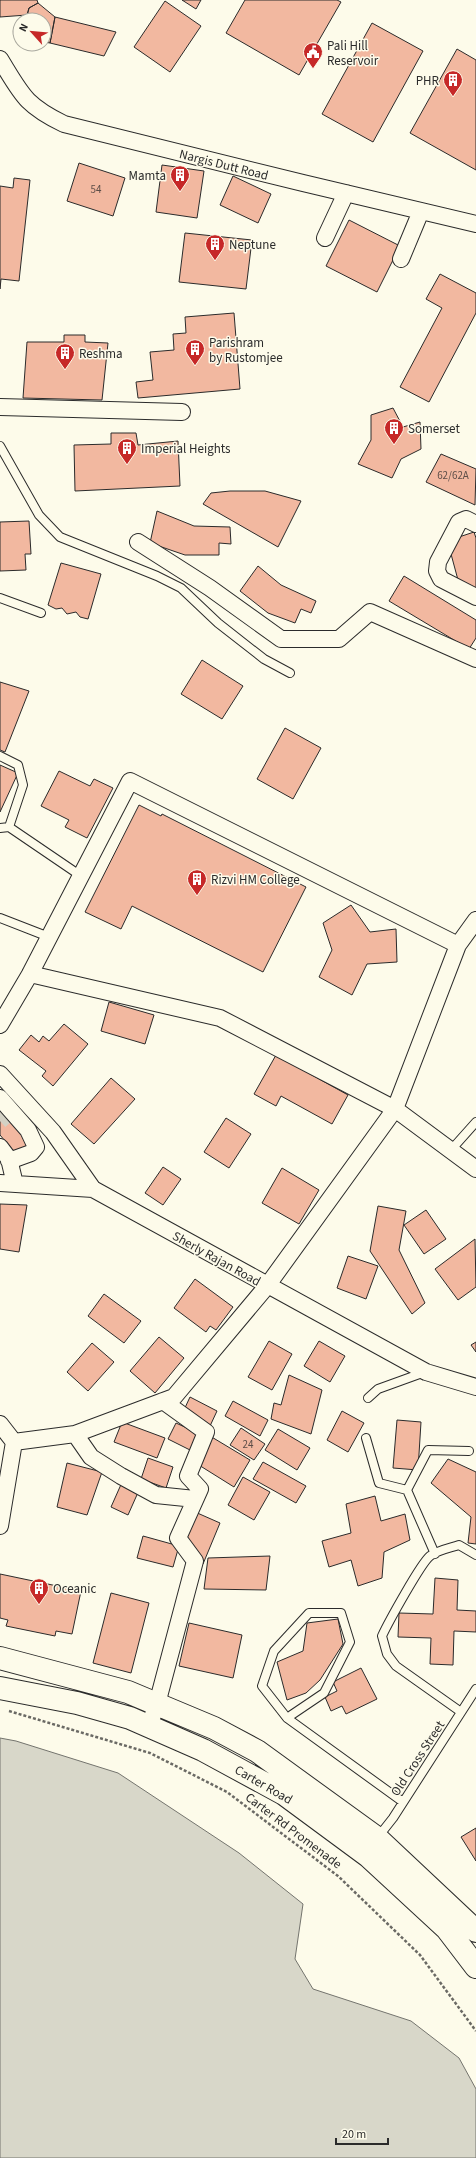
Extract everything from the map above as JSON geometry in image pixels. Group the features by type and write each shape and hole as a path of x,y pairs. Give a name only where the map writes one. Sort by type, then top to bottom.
{"main road":[{"name":"Carter Road","path":"0,1658 128,1692 214,1728 257,1751 377,1838 476,1931"},
{"name":"Carter Road","path":"0,1688 77,1703 130,1718 203,1750 284,1794 368,1856 447,1929 476,1967"}],"street":[{"name":"Nargis Dutt Road","path":"0,60 24,98 40,112 64,124 476,224"},
{"path":"325,238 346,193"},
{"path":"401,259 421,211"},
{"path":"0,407 182,412"},
{"path":"476,524 466,519 460,522 438,562 437,571 441,579 476,597"},
{"path":"138,542 210,588 281,638 338,639 370,612 476,659"},
{"path":"0,1024 30,974 130,781 458,945"},
{"path":"14,1442 75,1434 174,1397 267,1286 395,1109 458,945 476,920"},
{"path":"30,974 220,1018 395,1109 476,1169"},
{"name":"Sherly Rajan Road","path":"0,1074 24,1098 53,1132 93,1189 267,1286 426,1372 476,1387"},
{"path":"0,1098 10,1112 28,1130 35,1144 35,1150 31,1153 9,1161"},
{"path":"10,1112 24,1098"},
{"path":"35,1144 53,1132"},
{"path":"0,1147 9,1161 8,1183 93,1189"},
{"path":"149,1726 157,1704 195,1561 178,1538 200,1489 188,1476 206,1432 163,1401"},
{"path":"0,1424 14,1442 0,1526"},
{"path":"75,1434 91,1457 121,1476 156,1495 195,1499"}],"lane":[{"path":"0,446 39,515 60,537 157,576 181,588 218,623 264,659 290,673"},
{"path":"0,598 41,613"},
{"path":"0,756 18,765 23,785 4,827 81,876"},
{"path":"0,918 49,937"},
{"path":"451,1150 476,1122"},
{"path":"368,1398 378,1389 426,1372"},
{"path":"366,1438 379,1483 407,1490"},
{"path":"407,1490 428,1450 469,1451"},
{"path":"407,1490 436,1554"},
{"path":"462,1712 396,1666 388,1654 382,1636 390,1619 429,1557 459,1545 476,1555"},
{"path":"287,1718 324,1693 350,1642 341,1613 309,1613 274,1651 262,1686 287,1718 403,1802"},
{"name":"Old Cross Street","path":"377,1838 403,1802 476,1690"}],"path":[{"name":"Carter Rd Promenade","path":"8,1711 150,1753 227,1792 338,1876 420,1955 476,2032"}],"shaded area":[{"path":"0,1738 16,1741 118,1773 239,1853 303,1904 295,1959 313,1989 411,2021 459,2058 476,2089 476,2158 0,2158"}],"building":[{"path":"0,0 37,0 38,3 29,8 28,12 12,12 12,16 0,17"},
{"path":"182,0 201,0 196,9"},
{"path":"245,0 337,0 341,2 299,75 226,33"},
{"path":"165,1 201,26 170,72 134,47"},
{"path":"38,3 49,12 28,12 29,8"},
{"path":"52,15 55,17 52,33"},
{"path":"55,17 116,32 104,56 52,43 52,33"},
{"path":"372,23 423,51 373,142 322,114"},
{"name":"PHR","path":"457,49 476,60 476,170 410,133"},
{"path":"79,163 125,178 113,216 67,201"},
{"name":"Mamta","path":"162,165 204,171 197,218 156,212"},
{"path":"233,176 271,194 258,223 220,205"},
{"path":"14,178 30,180 19,281 1,279 0,289 0,186 13,188"},
{"path":"349,220 400,246 377,292 326,266"},
{"name":"Neptune","path":"185,233 252,240 246,289 179,282"},
{"path":"440,274 476,293 476,313 429,402 400,387 442,308 426,299"},
{"name":"Parishram by Rustomjee","path":"234,313 240,389 138,398 136,382 153,380 150,352 174,350 173,334 186,333 185,317"},
{"name":"Reshma","path":"64,335 85,335 85,342 108,343 102,400 23,398 27,342 64,342"},
{"name":"Somerset","path":"393,408 403,427 420,422 421,449 401,459 392,478 358,464 371,440 371,415"},
{"name":"Imperial Heights","path":"111,433 136,433 138,445 178,441 180,486 75,491 74,445 111,444"},
{"path":"441,454 476,469 475,505 426,482"},
{"path":"230,491 265,491 301,501 278,547 203,504 211,493"},
{"path":"157,511 194,526 230,527 231,544 219,543 219,555 185,555 150,543"},
{"path":"29,521 31,554 25,554 26,570 0,571 0,522"},
{"path":"474,532 476,538 476,589 458,580 451,554 459,537"},
{"path":"61,563 101,574 88,619 80,617 76,612 67,614 62,608 56,609 48,605"},
{"path":"258,566 281,585 316,601 311,613 301,609 295,623 268,613 240,591"},
{"path":"404,576 476,620 476,638 469,649 389,601"},
{"path":"202,660 243,686 222,719 181,694"},
{"path":"0,682 29,691 5,752 0,750"},
{"path":"285,728 321,748 293,799 257,779"},
{"path":"0,765 18,773 0,812"},
{"path":"59,771 90,786 94,779 113,788 87,838 65,827 69,820 41,806"},
{"name":"Rizvi HM College","path":"139,805 161,816 162,814 306,887 263,972 132,906 121,929 85,912"},
{"path":"351,905 370,932 396,929 397,962 367,964 352,995 319,977 332,950 323,923"},
{"path":"109,1002 154,1015 145,1044 101,1031"},
{"path":"64,1024 88,1044 53,1086 42,1076 46,1071 19,1050 31,1035 39,1042 43,1036 49,1041"},
{"path":"276,1055 348,1095 332,1124 281,1096 276,1106 254,1094"},
{"path":"111,1078 135,1099 94,1144 71,1124"},
{"path":"0,1105 32,1143 17,1155 0,1135"},
{"path":"226,1118 251,1134 229,1168 204,1152"},
{"path":"163,1167 181,1179 163,1205 145,1193"},
{"path":"282,1168 319,1190 299,1224 262,1203"},
{"path":"0,1204 27,1205 19,1252 0,1249"},
{"path":"378,1206 406,1211 399,1250 425,1303 412,1314 370,1251"},
{"path":"426,1210 446,1239 424,1254 404,1225"},
{"path":"475,1239 476,1287 458,1300 435,1269"},
{"path":"348,1256 378,1266 366,1299 337,1288"},
{"path":"195,1279 233,1307 216,1330 210,1326 206,1332 174,1308"},
{"path":"104,1294 141,1321 124,1343 88,1316"},
{"path":"159,1337 184,1358 155,1393 130,1371"},
{"path":"269,1341 292,1354 272,1390 248,1377"},
{"path":"319,1341 345,1356 330,1382 304,1366"},
{"path":"476,1342 476,1352 471,1345"},
{"path":"92,1343 114,1362 88,1391 67,1372"},
{"path":"289,1375 322,1390 311,1434 271,1419 274,1403 281,1405"},
{"path":"190,1397 217,1411 210,1426 183,1412"},
{"path":"233,1401 268,1420 260,1436 225,1416"},
{"path":"342,1411 364,1423 348,1452 327,1440"},
{"path":"397,1420 421,1422 418,1470 393,1468"},
{"path":"122,1422 165,1438 157,1458 114,1442"},
{"path":"176,1423 202,1435 194,1452 168,1439"},
{"path":"241,1428 265,1444 254,1460 230,1445"},
{"path":"278,1429 310,1448 297,1470 265,1450"},
{"path":"210,1436 250,1460 234,1487 194,1462"},
{"path":"148,1458 173,1467 166,1488 141,1479"},
{"path":"448,1459 476,1472 476,1544 468,1543 471,1517 431,1483"},
{"path":"263,1462 306,1486 296,1503 253,1479"},
{"path":"67,1463 102,1472 87,1515 57,1507"},
{"path":"243,1477 270,1492 254,1520 228,1505"},
{"path":"123,1480 140,1488 128,1515 111,1507"},
{"path":"375,1496 381,1521 405,1514 410,1540 384,1552 382,1578 358,1586 351,1560 329,1567 322,1541 351,1533 346,1504"},
{"path":"186,1508 220,1523 203,1564 187,1557"},
{"path":"143,1536 179,1546 173,1567 137,1558"},
{"path":"270,1556 266,1590 204,1589 208,1558"},
{"name":"Oceanic","path":"0,1574 81,1591 72,1634 56,1631 55,1636 6,1626 8,1620 0,1618"},
{"path":"435,1578 458,1580 457,1610 476,1611 476,1632 454,1631 453,1665 430,1664 431,1638 398,1637 399,1613 433,1614"},
{"path":"111,1593 149,1603 131,1673 93,1663"},
{"path":"338,1619 343,1644 320,1680 306,1693 287,1700 277,1662 303,1651 307,1623"},
{"path":"189,1623 242,1635 233,1678 179,1666"},
{"path":"361,1668 377,1699 346,1714 342,1706 331,1711 325,1697 337,1691 333,1682"},
{"path":"476,1828 476,1861 461,1837"}],"tunnel":[{"path":"0,1121 9,1113"}],"place":[{"name":"Pali Hill Reservoir","path":"313,69"},
{"name":"PHR","path":"453,97"},
{"name":"Mamta","path":"180,192"},
{"name":"Neptune","path":"215,261"},
{"name":"Parishram by Rustomjee","path":"195,366"},
{"name":"Reshma","path":"65,370"},
{"name":"Somerset","path":"394,445"},
{"name":"Imperial Heights","path":"127,465"},
{"name":"Rizvi HM College","path":"197,896"},
{"name":"Oceanic","path":"39,1605"}]}
